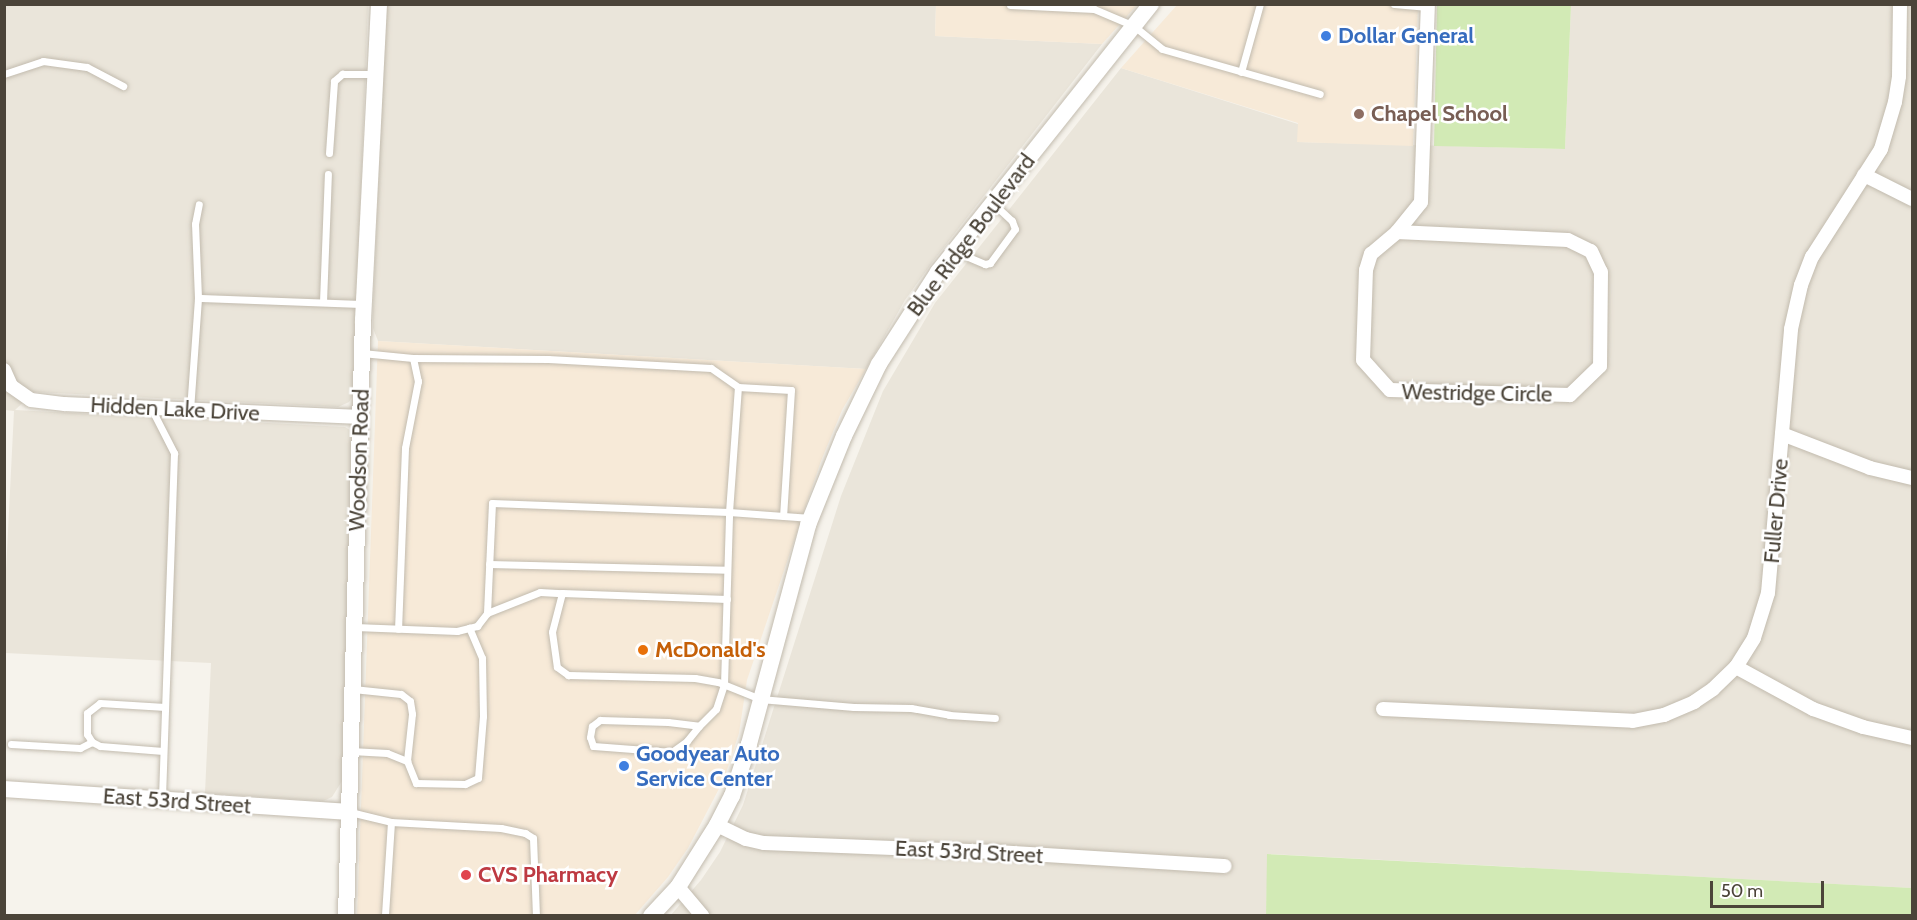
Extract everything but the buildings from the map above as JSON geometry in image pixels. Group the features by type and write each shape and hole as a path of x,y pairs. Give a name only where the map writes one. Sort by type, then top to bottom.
{"street":[{"name":"Woodson Road","path":"346,915 362,353 379,4"},
{"name":"Blue Ridge Boulevard","path":"651,915 678,887 717,825 732,796 811,518 844,436 879,364 938,272 1151,4"},
{"name":"Fuller Drive","path":"1383,709 1633,721 1664,715 1694,702 1713,689 1736,667 1754,638 1768,593 1791,329 1801,285 1812,257 1881,149 1896,102 1899,76 1900,4"},
{"name":"Westridge Circle","path":"1397,232 1568,240 1591,252 1601,272 1600,366 1570,395 1390,390 1363,360 1366,270 1371,254 1397,232 1421,202 1428,6"},
{"path":"1864,175 1912,199"},
{"name":"Hidden Lake Drive","path":"4,370 11,386 31,400 360,417"},
{"path":"1782,434 1870,468 1912,478"},
{"path":"1736,667 1813,709 1863,726 1912,738"},
{"name":"East 53rd Street","path":"4,789 349,812"},
{"name":"East 53rd Street","path":"717,825 746,839 764,843 996,852 1225,866"},
{"path":"678,887 702,915"}],"lane":[{"path":"1241,72 1260,4"},
{"path":"1394,4 1428,6"},
{"path":"1010,5 1094,9 1134,26 1162,49 1320,94"},
{"path":"4,74 43,61 87,67 123,86"},
{"path":"329,153 334,81 337,76 376,74"},
{"path":"323,302 328,174"},
{"path":"954,251 985,264 990,263 1014,229 1012,221 993,203"},
{"path":"190,410 198,298 195,224 199,204"},
{"path":"198,298 364,304"},
{"path":"362,353 413,358 559,360 711,368 738,387 791,390 783,516"},
{"path":"398,629 405,448 418,381 413,358"},
{"path":"699,726 668,722 600,720 592,726 590,737 593,746 672,752 687,741 716,709 724,685 729,512 738,387"},
{"path":"151,408 174,453 162,800"},
{"path":"487,613 492,503 729,512 811,518"},
{"path":"489,564 727,570"},
{"path":"354,627 457,631 477,626 487,613 540,592 727,599"},
{"path":"562,593 552,632 557,667 568,675 695,678 724,685 760,699 854,707 911,708 949,715 995,718"},
{"path":"353,689 401,694 410,701 412,714 407,761 416,783 465,784 478,778 483,716 482,658 469,628"},
{"path":"164,751 100,746 92,742 87,734 87,713 100,703 165,707"},
{"path":"11,744 80,748 92,742"},
{"path":"351,751 387,753 407,761"},
{"path":"349,812 391,822 501,828 525,833 533,838 536,915"},
{"path":"385,915 391,822"}],"shaded area":[{"path":"5,5 368,5 353,396 349,402 338,407 34,392 15,410 345,427 354,435 342,781 332,797 323,801 205,793 211,663 5,653 5,591 14,411 5,410"},
{"path":"386,5 936,5 935,36 1102,44 934,260 905,300 866,369 378,341 373,328 373,309"},
{"path":"936,5 1137,5 1102,44 935,36"},
{"path":"1177,5 1418,5 1413,146 1297,142 1298,123 1121,68"},
{"path":"1571,5 1912,5 1912,888 1268,854 1266,915 670,916 701,880 720,852 743,805 841,496 883,391 935,303 1121,68 1298,124 1298,142 1565,149"},
{"path":"378,341 866,369 842,410 821,461 747,680 739,733 724,779 688,848 668,877 634,916 357,916"}],"green space":[{"path":"1437,5 1571,5 1565,149 1434,146"},
{"path":"1267,854 1912,888 1912,915 1266,915"}],"place":[{"name":"Dollar General","path":"1326,36"},
{"name":"Chapel School","path":"1359,114"},
{"name":"McDonald's","path":"643,650"},
{"name":"Goodyear Auto Service Center","path":"624,766"},
{"name":"CVS Pharmacy","path":"466,875"}]}
